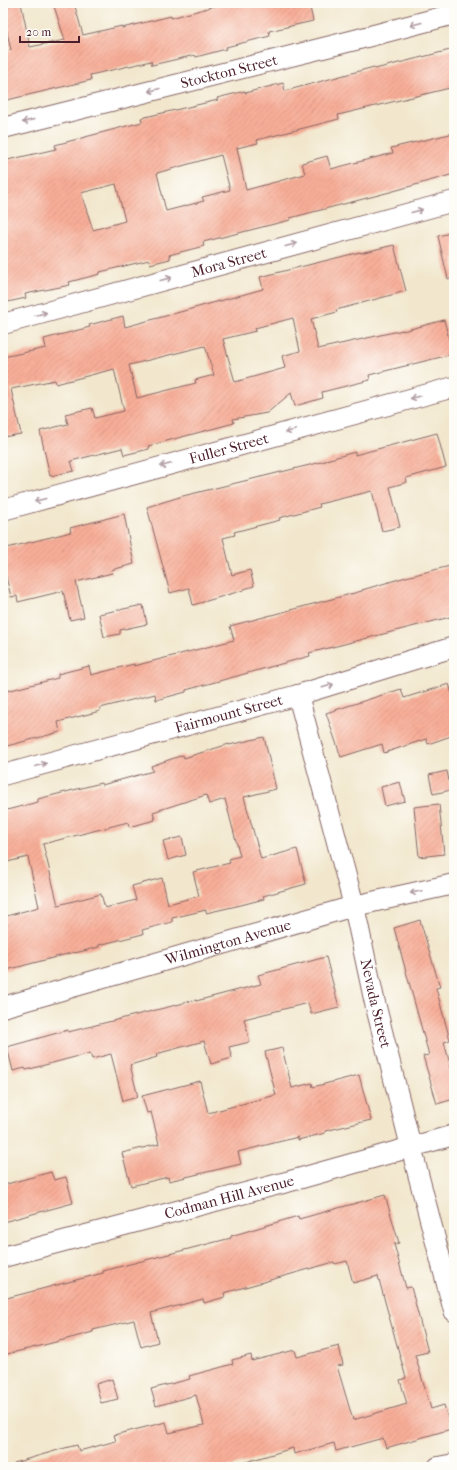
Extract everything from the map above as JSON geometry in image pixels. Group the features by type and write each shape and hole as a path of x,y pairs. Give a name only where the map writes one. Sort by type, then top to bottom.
{"street":[{"name":"Stockton Street","path":"3,128 454,14"},
{"name":"Mora Street","path":"3,324 454,200"},
{"name":"Fuller Street","path":"3,510 454,387"},
{"name":"Fairmount Street","path":"3,775 298,696 454,647"},
{"name":"Nevada Street","path":"298,696 354,906 374,998 454,1311"},
{"name":"Wilmington Avenue","path":"3,1007 354,906 454,884"},
{"name":"Codman Hill Avenue","path":"3,1257 298,1179 454,1135"},
{"path":"438,1467 454,1464"}],"building":[{"path":"3,3 21,3 30,47 65,40 53,3 74,3 83,35 122,26 122,28 171,16 171,18 226,3 309,3 313,21 269,31 270,36 226,47 226,49 196,57 195,55 152,65 151,61 90,75 91,80 3,101 3,51 11,50 3,15"},
{"path":"454,49 454,87 338,115 339,119 257,140 258,143 237,148 246,190 305,174 302,163 327,156 331,169 393,153 391,148 454,133 454,174 290,218 290,220 203,242 204,246 169,255 170,259 150,264 149,260 100,272 100,274 69,282 70,285 25,294 26,298 3,303 3,161 56,149 55,145 142,122 141,118 218,100 217,98 245,91 245,93 283,83 285,91 374,67 375,69","holes":["221,155 230,190 202,197 204,201 166,211 157,173","116,184 125,221 93,230 81,193"]},
{"path":"454,232 454,278 448,279 438,236"},
{"path":"394,245 406,291 336,310 337,312 311,319 318,349 403,331 444,320 453,354 369,375 370,380 322,392 323,398 295,406 291,393 267,413 233,419 234,423 148,446 149,449 124,455 122,448 71,461 74,471 50,476 40,431 68,424 65,414 92,408 95,418 124,411 114,369 56,384 55,380 11,389 21,434 3,437 3,357 46,348 44,339 90,327 89,325 123,316 125,327 263,289 260,277","holes":["293,318 300,351 282,356 285,368 235,382 223,339 256,331 255,328","205,346 214,375 195,380 196,383 137,398 129,365"]},
{"path":"437,433 446,467 406,478 407,482 390,487 400,527 382,531 372,491 319,504 320,507 279,518 280,520 234,532 235,535 223,538 232,575 250,570 254,586 193,605 189,588 170,593 147,507 183,496 326,461 355,452 355,455"},
{"path":"124,514 134,564 111,570 112,573 76,582 84,617 70,620 63,591 18,602 17,596 11,597 3,564 3,549 71,532 70,528"},
{"path":"454,565 454,616 309,653 310,656 186,690 186,692 156,700 155,694 100,708 100,711 58,722 60,732 3,747 3,692 58,678 58,674 89,666 91,675 134,664 134,666 234,640 230,626"},
{"path":"143,605 147,624 120,630 120,634 104,637 99,614"},
{"path":"449,684 454,700 454,735 428,744 426,739 384,753 382,744 341,757 326,713 401,689 404,698"},
{"path":"264,737 276,789 244,797 261,859 297,849 306,884 263,896 264,899 241,905 206,913 206,910 172,918 172,922 142,930 143,934 99,945 99,947 3,971 3,917 39,907 28,857 3,863 3,811 38,802 38,799 101,783 102,785 153,771 151,766 183,755 184,758","holes":["206,795 209,804 225,799 240,856 229,859 230,863 193,872 199,896 168,904 162,878 132,886 136,900 105,908 101,894 58,905 43,844 128,822 129,827 155,820 153,812"]},
{"path":"447,771 451,790 433,794 429,775"},
{"path":"400,782 405,801 385,806 381,787"},
{"path":"439,804 444,854 419,857 414,807"},
{"path":"182,837 186,855 168,860 163,841"},
{"path":"420,920 440,987 436,988 450,1040 444,1042 454,1079 454,1099 437,1104 423,1056 429,1055 394,928"},
{"path":"326,957 339,1007 311,1014 308,1003 244,1019 250,1042 229,1047 232,1058 211,1064 204,1041 156,1054 157,1057 130,1065 138,1097 123,1101 111,1054 92,1059 90,1053 26,1070 25,1068 13,1071 7,1047 68,1030 68,1032 261,984 258,975"},
{"path":"282,1048 292,1088 312,1083 313,1087 359,1075 371,1120 325,1131 325,1133 298,1140 298,1137 238,1152 241,1164 169,1181 168,1177 131,1186 122,1153 159,1144 151,1112 147,1113 142,1096 200,1081 208,1113 276,1095 265,1052"},
{"path":"51,1172 54,1180 66,1177 73,1203 3,1222 3,1185"},
{"path":"385,1195 399,1243 394,1244 406,1288 411,1287 428,1352 415,1355 431,1409 444,1405 451,1429 386,1448 383,1438 336,1451 334,1443 294,1454 293,1448 229,1467 15,1467 14,1463 77,1445 79,1451 116,1441 114,1435 166,1422 169,1433 204,1425 196,1395 156,1406 151,1389 190,1379 189,1376 233,1364 232,1360 251,1355 252,1361 295,1350 297,1357 339,1346 343,1365 337,1366 353,1420 407,1404 400,1380 406,1378 378,1276 353,1283 347,1261 335,1264 334,1262 224,1293 225,1297 204,1303 203,1299 151,1313 158,1342 141,1347 134,1320 3,1355 3,1299 103,1273 103,1271 231,1238 231,1236 298,1216 299,1219"},
{"path":"112,1379 118,1399 101,1403 96,1384"}]}
